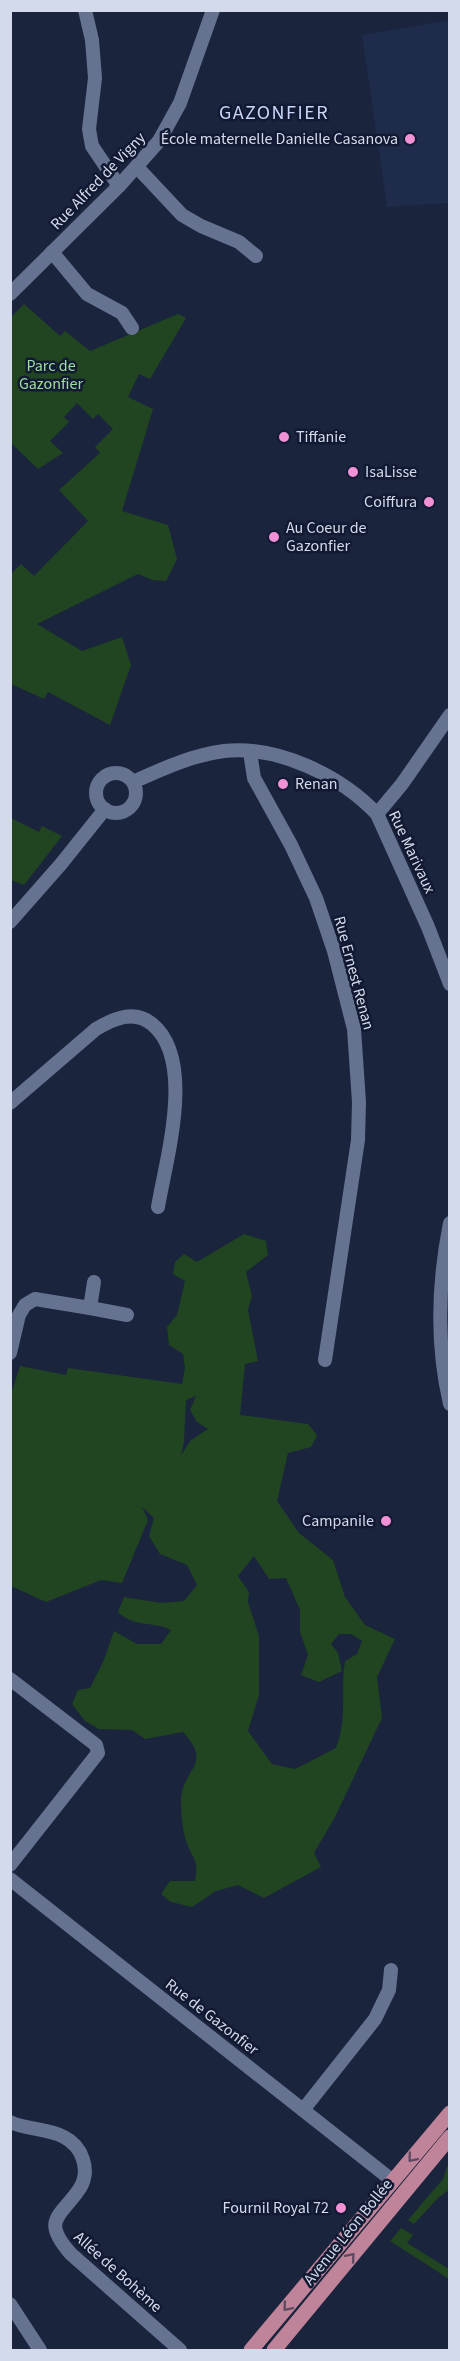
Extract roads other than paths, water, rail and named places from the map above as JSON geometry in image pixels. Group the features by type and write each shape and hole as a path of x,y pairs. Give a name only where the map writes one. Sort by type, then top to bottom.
{"main road":[{"name":"Avenue Léon Bollée","path":"251,2350 450,2113"},
{"name":"Avenue Léon Bollée","path":"274,2350 450,2137"}],"street":[{"path":"85,10 92,40 95,78 89,129 92,146 119,186"},
{"name":"Rue Alfred de Vigny","path":"10,294 119,186 159,141 180,103 213,10"},
{"path":"136,167 182,215 238,242 256,256"},
{"path":"52,252 87,294 122,313 132,328"},
{"path":"377,814 402,784 450,715"},
{"name":"Rue Marivaux","path":"133,782 182,761 225,751 250,752 301,764 329,777 366,802 377,814 428,927 450,984"},
{"name":"Rue Ernest Renan","path":"250,752 254,778 291,845 316,898 334,951 354,1029 359,1102 358,1140 325,1360"},
{"path":"119,773 127,776 133,782 136,795 130,807 118,813 105,809 100,804 96,792 101,780 106,776 119,773"},
{"path":"10,922 105,809"},
{"path":"10,1103 96,1029 111,1020 131,1016 147,1020 159,1030 170,1051 174,1077 175,1110 158,1207"},
{"path":"450,1223 444,1253 440,1334 450,1404"},
{"path":"90,1308 94,1282"},
{"path":"10,1353 19,1315 25,1305 35,1299 127,1315"},
{"path":"10,1679 96,1745 98,1753 10,1865"},
{"name":"Rue de Gazonfier","path":"10,1879 393,2181"},
{"path":"303,2110 375,2019 389,1990 391,1970"},
{"name":"Allée de Bohème","path":"10,2122 25,2128 63,2136 77,2146 83,2159 85,2175 80,2188 59,2212 56,2228 58,2240 180,2350"},
{"path":"10,2304 40,2350"}],"place":[{"name":"École maternelle Danielle Casanova","path":"410,139"},
{"name":"Tiffanie","path":"284,437"},
{"name":"IsaLisse","path":"353,472"},
{"name":"Coiffura","path":"429,502"},
{"name":"Au Coeur de Gazonfier","path":"274,537"},
{"name":"Renan","path":"283,784"},
{"name":"Campanile","path":"386,1521"},
{"name":"Fournil Royal 72","path":"341,2208"}],"district":[{"name":"GAZONFIER","path":"274,113"}],"park label":[{"name":"Parc de Gazonfier","path":"51,375"}]}
